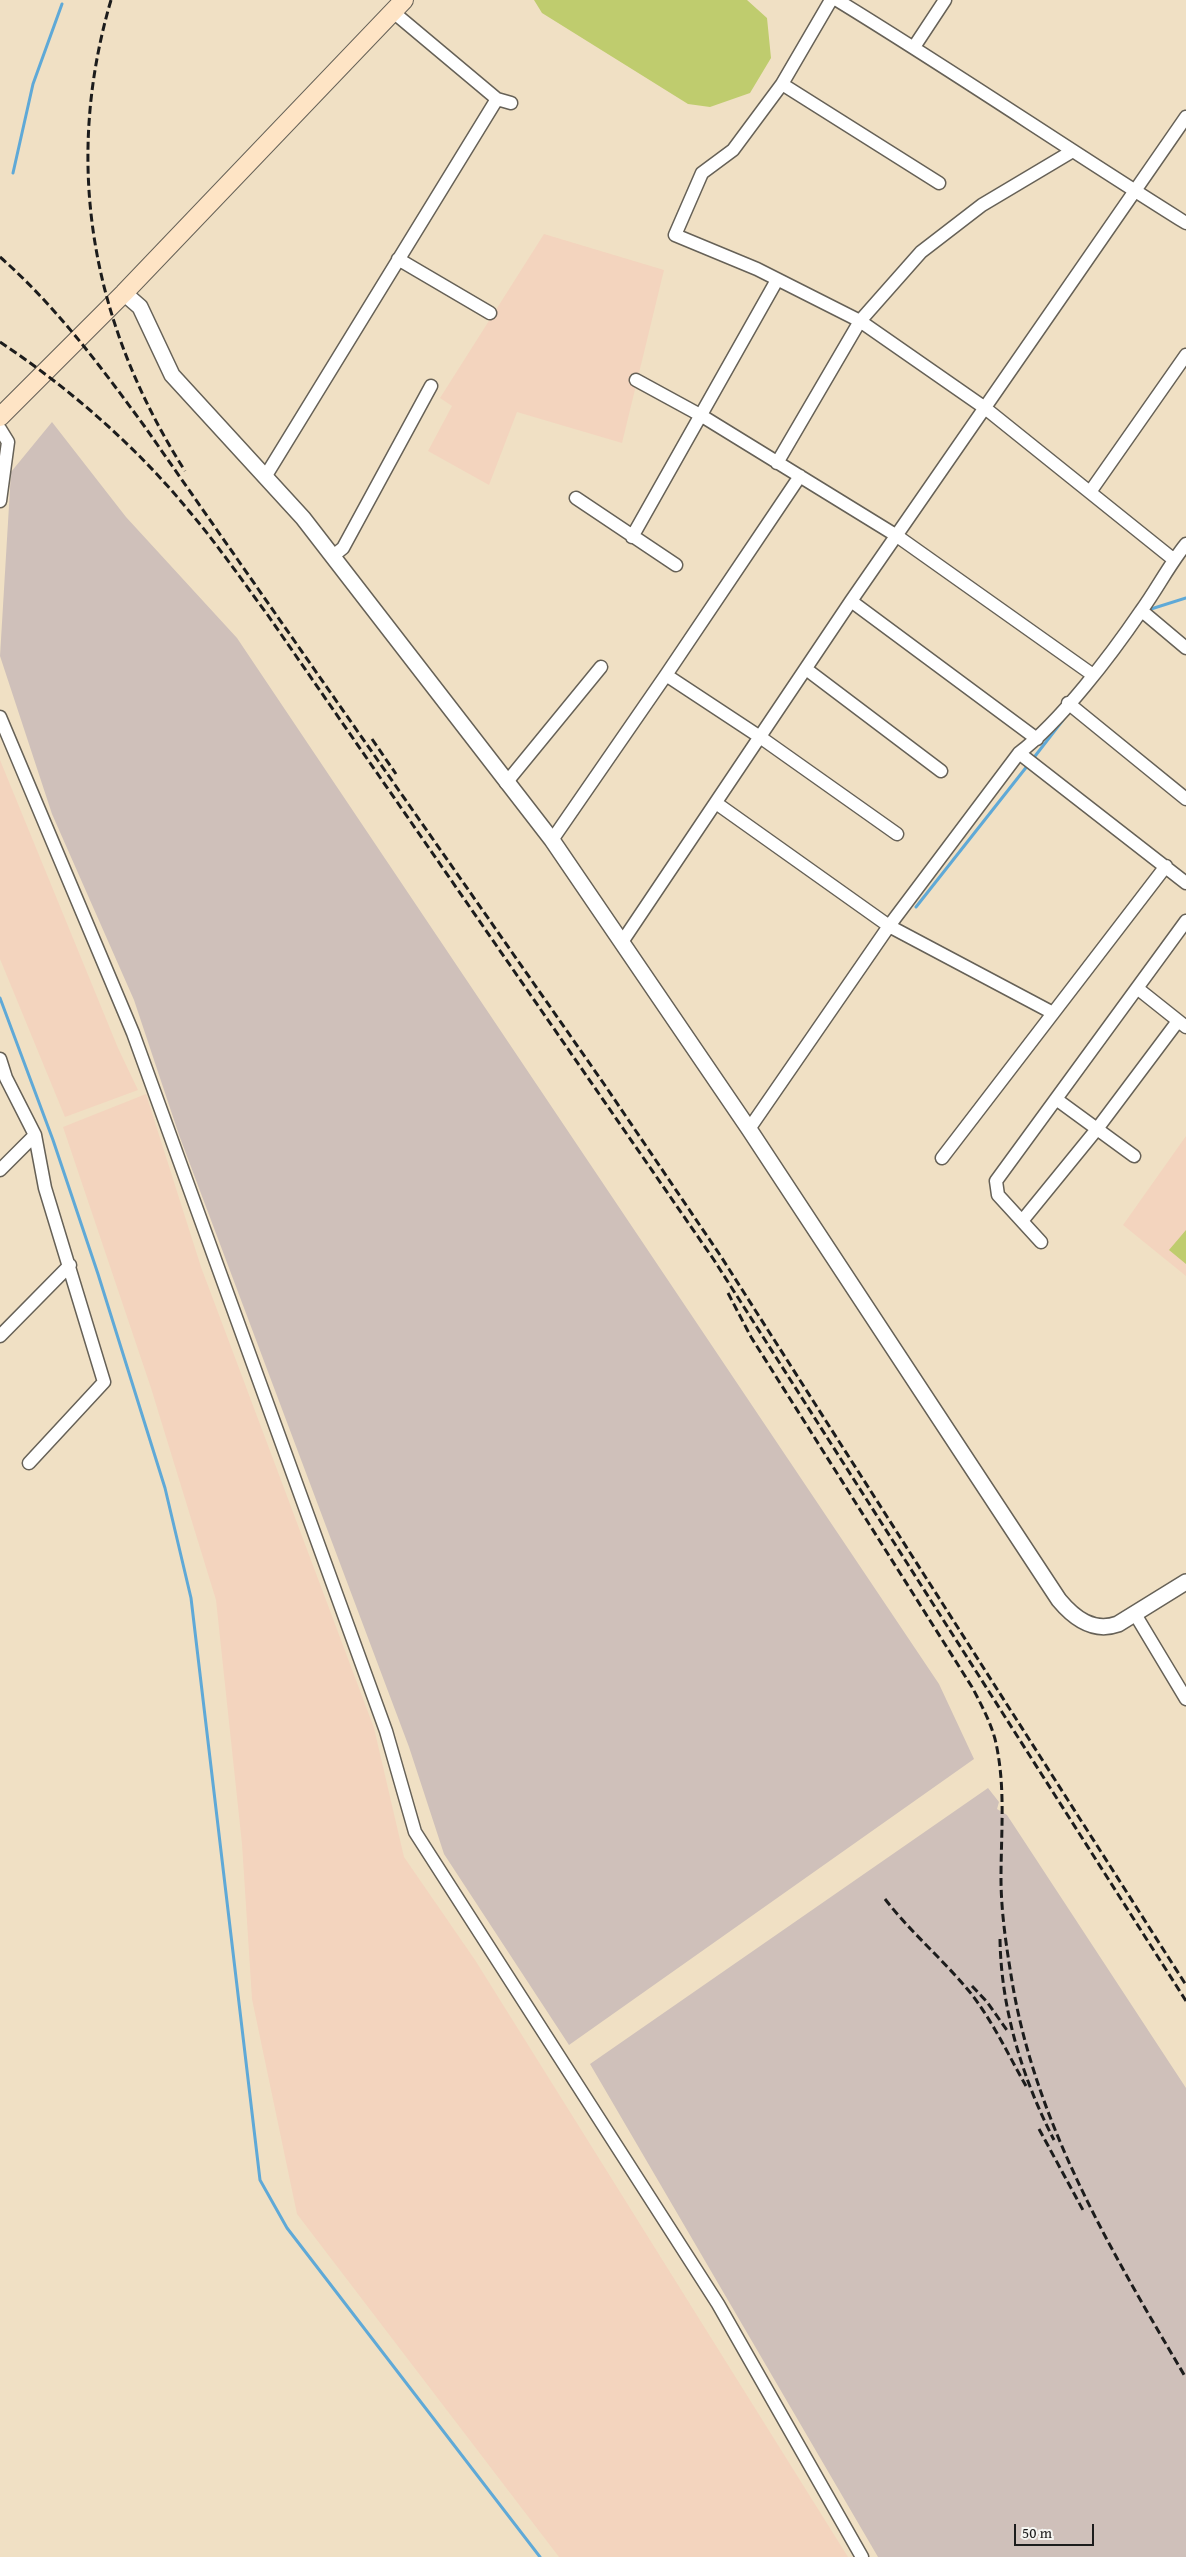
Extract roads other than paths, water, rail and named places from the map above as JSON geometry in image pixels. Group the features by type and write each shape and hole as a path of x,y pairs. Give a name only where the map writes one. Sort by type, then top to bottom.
{"main road":[{"path":"0,417 124,293 398,6"}],"street":[{"path":"831,0 782,84 733,150 702,173 675,235 777,280 860,321 985,408 1173,559"},
{"path":"837,0 914,47 1072,152 1186,223"},
{"path":"914,47 945,0"},
{"path":"398,6 497,99 511,102"},
{"path":"782,84 939,184"},
{"path":"265,477 497,99"},
{"path":"622,942 851,601 1186,117"},
{"path":"777,463 860,321 921,252 982,205 1072,152"},
{"path":"398,259 490,313"},
{"path":"632,537 702,416 777,280"},
{"path":"124,293 140,307 172,375 265,477 333,556 506,783 552,840 749,1129 1054,1594 1075,1616 1086,1623 1108,1627 1136,1614 1186,1582"},
{"path":"1090,492 1186,355"},
{"path":"636,380 702,416 897,536 1093,675"},
{"path":"333,556 343,548 431,386"},
{"path":"0,429 8,442 0,500"},
{"path":"552,840 800,476"},
{"path":"576,498 676,565"},
{"path":"749,1129 889,926 1018,753 1037,740 1093,675 1142,611 1173,559 1186,544"},
{"path":"851,601 1037,740"},
{"path":"1142,611 1186,648"},
{"path":"506,783 601,667"},
{"path":"806,669 941,771"},
{"path":"666,675 760,737 897,834"},
{"path":"1068,703 1186,799"},
{"path":"0,717 133,1033 386,1731 415,1832 718,2304 862,2557"},
{"path":"1018,753 1186,883"},
{"path":"716,803 889,926 1053,1013"},
{"path":"942,1158 1166,866"},
{"path":"1041,1242 998,1195 996,1181 1186,921"},
{"path":"1022,1221 1182,1024 1137,988"},
{"path":"0,1060 6,1078 35,1135 45,1188 70,1265 104,1382 29,1463"},
{"path":"1056,1099 1134,1156"},
{"path":"0,1170 35,1135"},
{"path":"0,1336 70,1265"},
{"path":"1136,1614 1186,1699"}],"waterway":[{"path":"13,173 33,84 62,4"},
{"path":"1148,613 1151,609 1186,598"},
{"path":"1032,760 1063,720"},
{"path":"916,907 1028,765"},
{"path":"0,998 53,1140 98,1274 165,1488 191,1598 260,2180 287,2228 540,2557"}],"railway":[{"path":"111,0 96,62 89,124 89,184 95,244 108,302 128,360 153,416 185,471"},
{"path":"0,257 21,276 77,338 145,427 604,1084 720,1255 1186,1985"},
{"path":"0,342 76,399 147,464 199,523 267,614 714,1260 1186,2001"},
{"path":"372,739 396,774"},
{"path":"728,1293 751,1337 972,1687 988,1719 995,1739 1001,1774 1001,1892 1005,1932 1013,1987 1025,2040 1040,2091 1060,2141 1106,2238 1186,2378"},
{"path":"885,1899 973,1996 995,2029 1026,2086"},
{"path":"1000,1939 1004,1991 1015,2042 1032,2092 1054,2140"},
{"path":"972,1986 987,2002 1009,2033"},
{"path":"1039,2129 1084,2212"}]}
